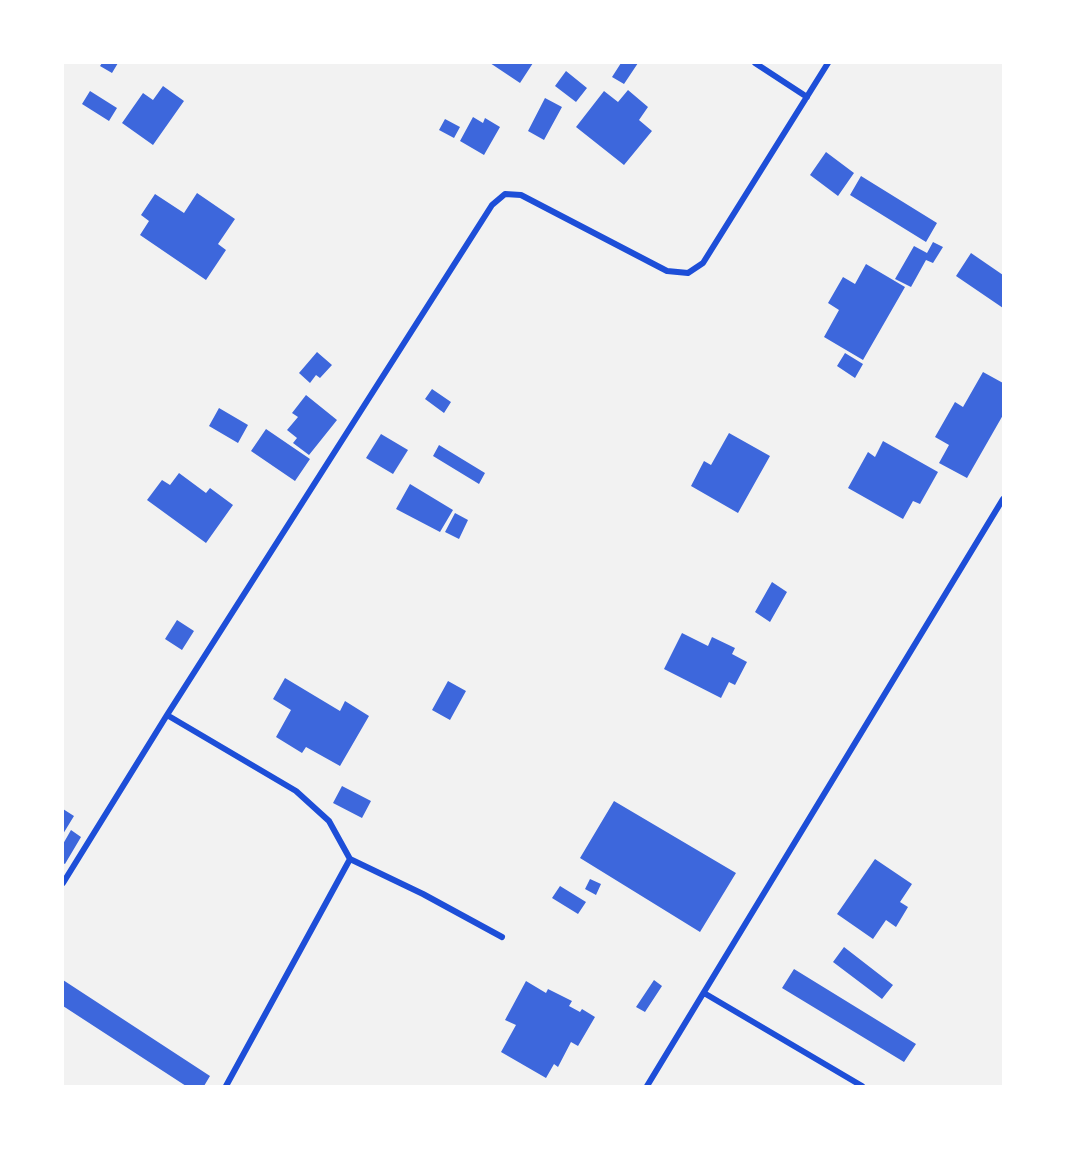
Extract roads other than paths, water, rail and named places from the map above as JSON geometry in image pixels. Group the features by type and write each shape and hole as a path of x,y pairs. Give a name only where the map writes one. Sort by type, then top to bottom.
{"street":[{"path":"755,63 807,97"},
{"path":"63,883 167,715 492,205 505,194 521,195 667,271 688,273 703,263 828,63"},
{"path":"647,1086 1003,500"},
{"path":"167,715 296,791 329,821 350,859 502,936"},
{"path":"226,1086 350,859"},
{"path":"704,993 862,1086"}]}
